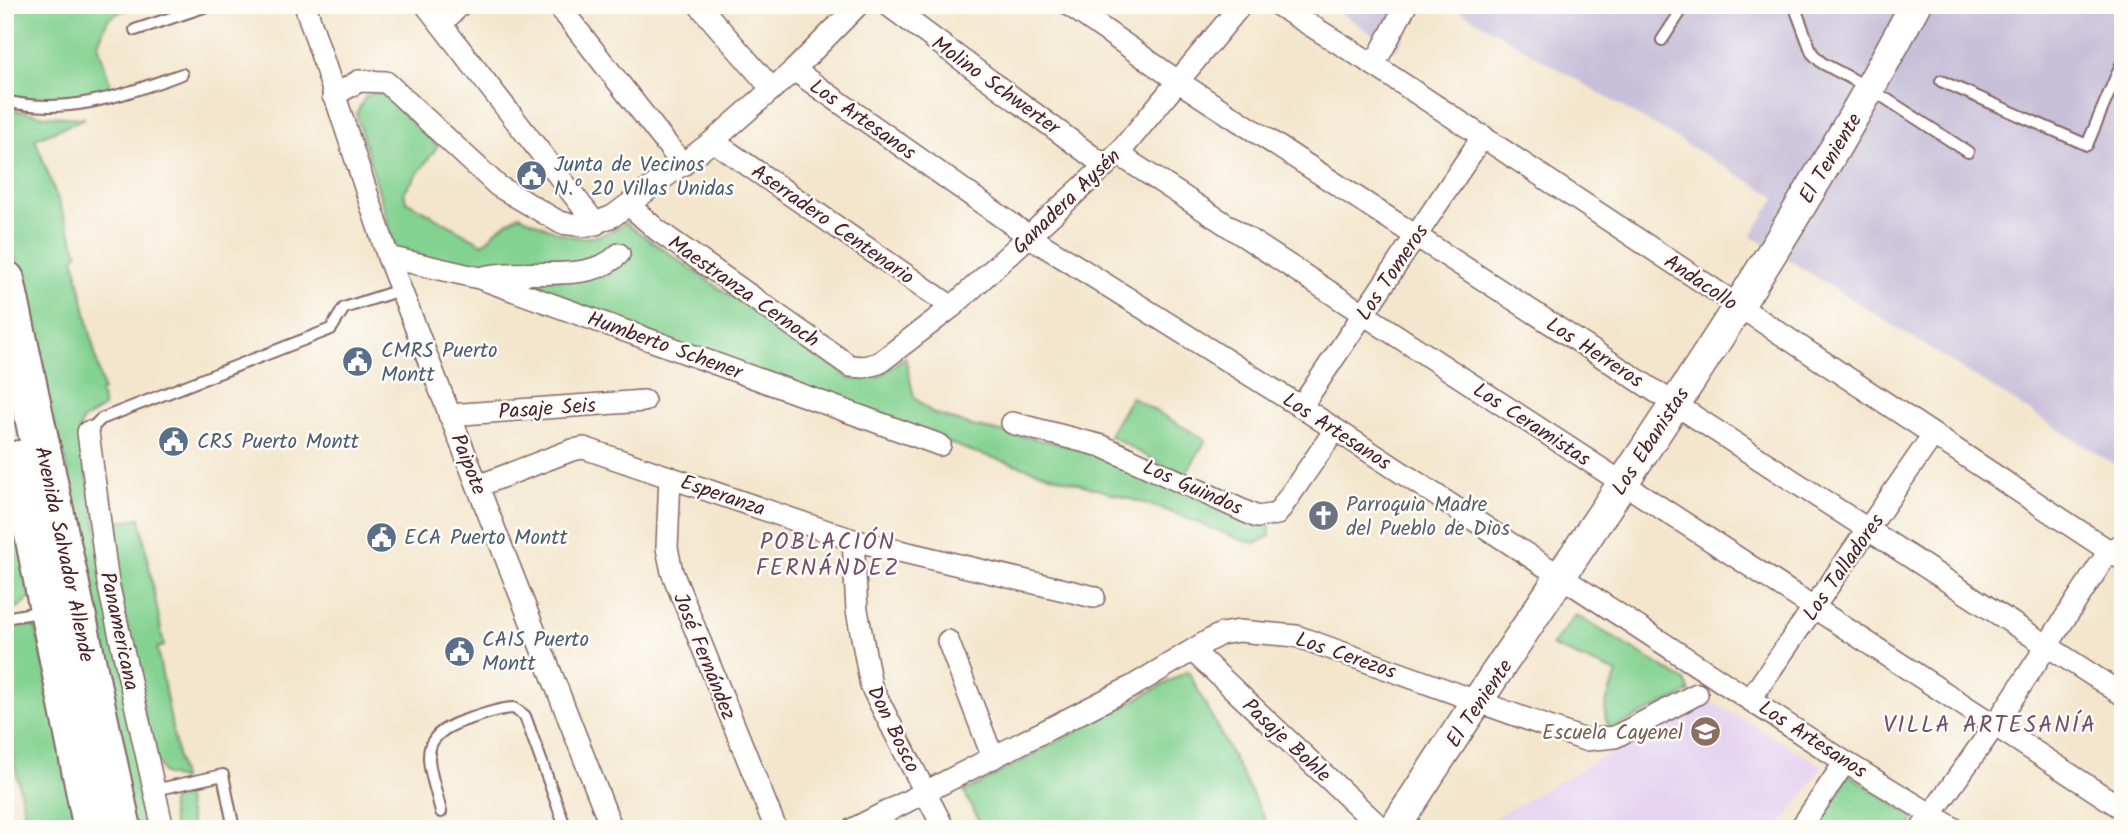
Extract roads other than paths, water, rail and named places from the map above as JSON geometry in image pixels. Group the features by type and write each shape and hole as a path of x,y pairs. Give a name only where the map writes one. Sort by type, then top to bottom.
{"highway":[{"name":"Avenida Salvador Allende","path":"5,280 122,829"},
{"name":"Avenida Salvador Allende","path":"5,395 93,829"}],"main road":[{"name":"El Teniente","path":"1738,306 1871,89 1912,6"},
{"name":"Los Ebanistas","path":"1562,576 1738,306"},
{"name":"El Teniente","path":"1394,829 1562,576"}],"street":[{"name":"Paipote","path":"305,5 333,96 400,290 612,829"},
{"path":"426,5 596,224"},
{"path":"441,24 460,5"},
{"path":"558,5 683,165"},
{"path":"699,5 772,89"},
{"name":"Molino Schwerter","path":"888,5 1111,160"},
{"name":"Los Herreros","path":"1069,5 1179,82 2123,695"},
{"name":"Ganadera Aysén","path":"864,367 879,363 952,307 1111,160 1241,5"},
{"name":"Andacollo","path":"1278,5 1483,136 1933,435 2118,551"},
{"path":"1374,65 1406,5"},
{"path":"333,96 359,81 386,82 498,186 561,223 596,224 629,205 713,141 794,70 850,8"},
{"name":"Los Artesanos","path":"794,70 1030,237 1301,407 1751,698 1926,821 1955,829"},
{"name":"Los Tomeros","path":"1301,407 1483,136"},
{"name":"Aserradero Centenario","path":"713,141 952,307"},
{"name":"Los Ceramistas","path":"1111,160 1364,314 2123,809"},
{"name":"Maestranza Cernoch","path":"629,205 657,230 850,366 864,367"},
{"path":"480,278 514,272 597,270 619,254"},
{"name":"Humberto Schener","path":"388,257 480,278 940,445"},
{"name":"Pasaje Seis","path":"449,415 644,401"},
{"name":"Los Guindos","path":"1012,423 1102,446 1257,517 1277,514 1335,430"},
{"name":"Panamericana","path":"88,432 108,583 163,829"},
{"name":"Los Talladores","path":"1751,698 1933,435"},
{"name":"Esperanza","path":"478,486 572,450 584,448 853,540 1094,597"},
{"name":"José Fernández","path":"670,477 667,548 672,572 776,829"},
{"name":"Don Bosco","path":"853,540 857,610 869,676 944,829"},
{"path":"1926,821 1995,725 2046,646 2118,551"},
{"name":"Los Cerezos","path":"853,829 1133,686 1221,634 1240,631 1296,636 1585,740 1601,741 1615,737 1698,694"},
{"path":"948,641 993,758"},
{"name":"Pasaje Bohle","path":"1193,650 1382,829"},
{"path":"1800,829 1845,762"}],"lane":[{"path":"135,30 210,5"},
{"path":"1662,40 1685,5"},
{"path":"1800,5 1797,13 1812,53 1822,63 1871,89 1968,152"},
{"path":"1941,81 2087,145 2123,60"},
{"path":"5,101 35,107 80,105 111,99 182,74"},
{"path":"88,432 91,426 101,419 331,329 344,308 400,290"},
{"path":"5,618 49,610"},
{"path":"441,812 428,755 433,738 447,725 514,708 525,716 566,829"},
{"path":"154,790 223,775 234,829"}],"place":[{"name":"Junta de Vecinos N.º 20 Villas Unidas","path":"531,176"},
{"name":"CMRS Puerto Montt","path":"358,362"},
{"name":"CRS Puerto Montt","path":"174,441"},
{"name":"Parroquia Madre del Pueblo de Dios","path":"1323,516"},
{"name":"ECA Puerto Montt","path":"381,537"},
{"name":"CAIS Puerto Montt","path":"459,651"},
{"name":"Escuela Cayenel","path":"1706,732"}],"district":[{"name":"POBLACIÓN FERNÁNDEZ","path":"828,554"},
{"name":"VILLA ARTESANÍA","path":"1990,724"}]}
